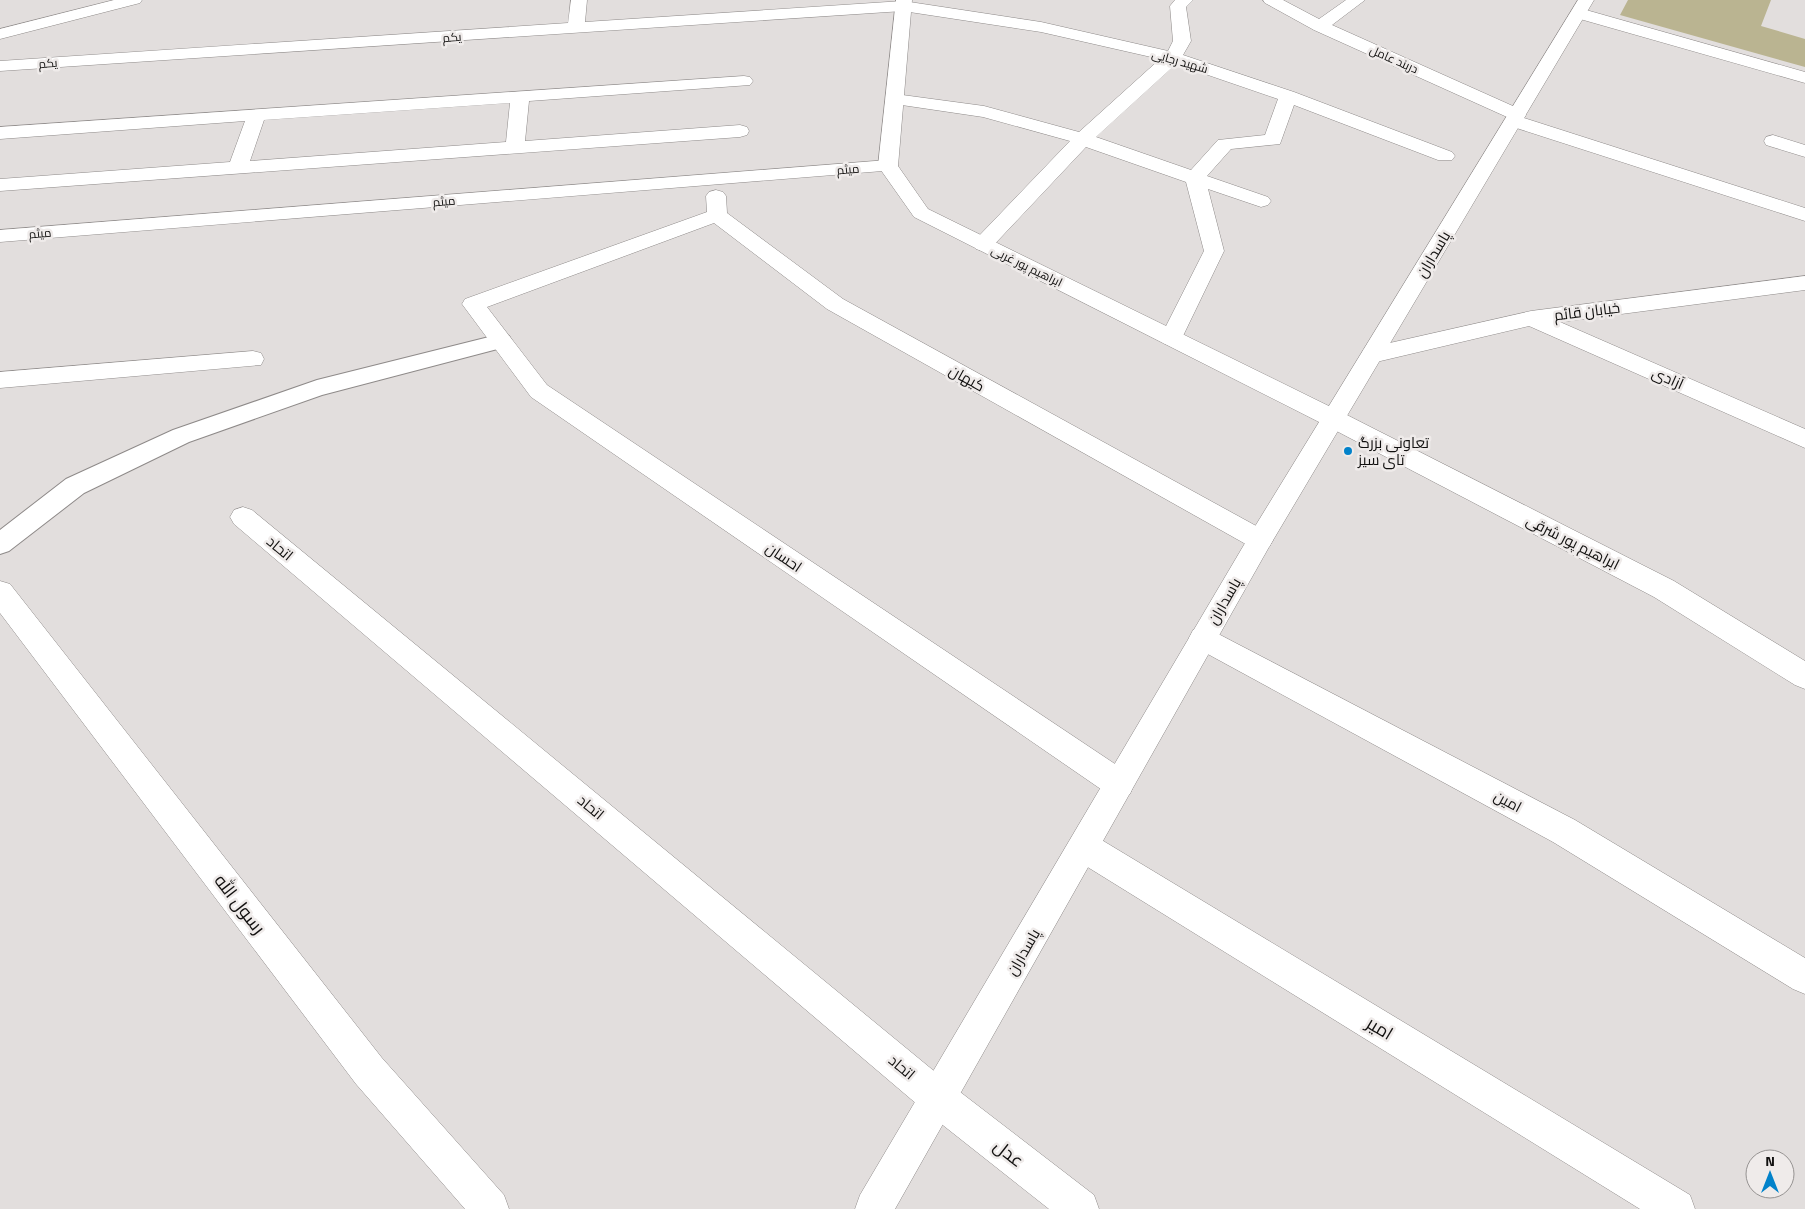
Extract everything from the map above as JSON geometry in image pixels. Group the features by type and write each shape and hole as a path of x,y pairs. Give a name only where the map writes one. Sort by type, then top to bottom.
{"street":[{"path":"0,34 134,0"},
{"path":"576,29 578,0"},
{"path":"983,244 1083,138 1172,57 1182,41 1178,6 1185,0"},
{"name":"دربند عامل","path":"1271,0 1320,26 1516,118 1805,215"},
{"path":"1320,26 1357,0"},
{"path":"888,166 903,3"},
{"name":"یکم","path":"0,66 576,29 903,3"},
{"name":"شهید رجایی","path":"903,3 1041,27 1172,57 1288,96 1445,156"},
{"path":"1583,6 1805,78"},
{"name":"پاسداران","path":"874,1209 1260,540 1583,6"},
{"path":"0,134 744,81"},
{"path":"1195,177 1225,144 1273,140 1288,96"},
{"path":"515,148 520,97"},
{"path":"895,100 984,112 1083,138 1261,201"},
{"path":"238,168 257,115"},
{"path":"0,185 740,131"},
{"path":"1773,141 1805,151"},
{"name":"میثم","path":"0,236 888,166"},
{"name":"ابراهیم پور غربی","path":"888,166 921,213 1334,419"},
{"path":"1171,338 1214,251 1195,177"},
{"path":"714,179 717,215"},
{"name":"احسان","path":"717,215 473,304 539,391 1119,784"},
{"name":"کیهان","path":"717,215 834,304 1260,540"},
{"name":"خیابان قائم","path":"1372,355 1531,318 1800,287"},
{"name":"آزادی","path":"1531,318 1805,439"},
{"path":"0,380 253,359"},
{"name":"ابراهیم پور شرقی","path":"1334,419 1664,589 1805,676"},
{"name":"اتحاد","path":"243,517 938,1098"},
{"name":"رسول الله","path":"0,592 369,1071 490,1209"},
{"name":"امین","path":"1203,638 1564,831 1805,977"},
{"name":"امیر","path":"1084,847 1676,1209"},
{"name":"عدل","path":"938,1098 1080,1209"}],"lane":[{"path":"0,544 75,486 181,436 317,388 501,341"}],"shaded area":[{"path":"1628,0 1771,0 1761,26 1805,39 1805,67 1620,15"}],"place":[{"name":"تعاونی بزرگ تای سیز","path":"1348,451"}]}
